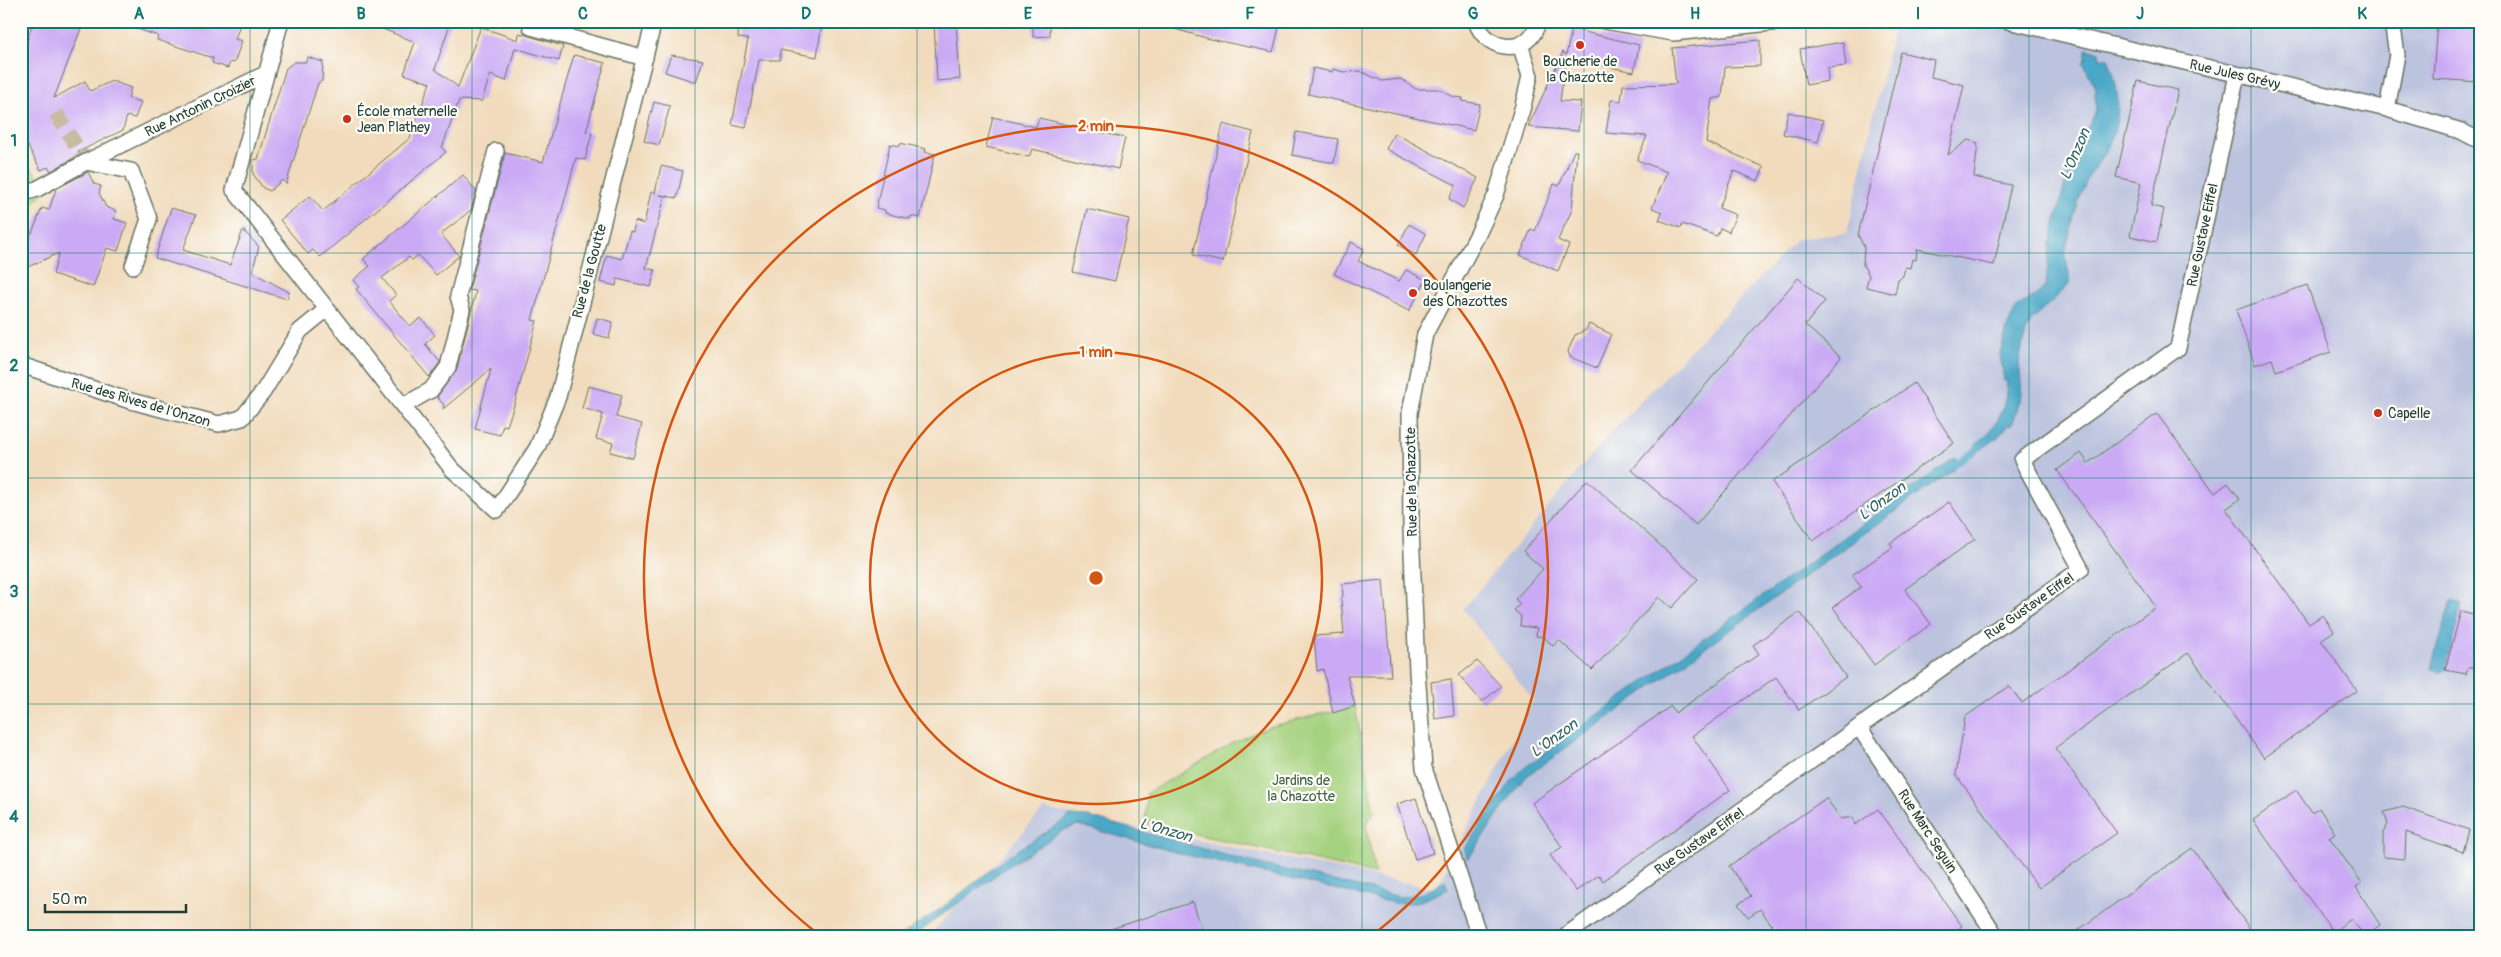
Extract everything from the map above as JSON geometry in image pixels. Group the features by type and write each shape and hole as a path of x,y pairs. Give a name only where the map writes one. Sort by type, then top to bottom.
{"street":[{"name":"Rue Antonin Croizier","path":"21,194 37,189 86,162 265,74 281,21"},
{"name":"Rue de la Goutte","path":"402,406 452,469 497,510 537,448 558,396 654,21"},
{"path":"1476,21 1479,31 1486,40 1497,46 1508,47 1520,44 1530,37 1538,21"},
{"path":"1605,21 1673,33 1790,21"},
{"name":"Rue Jules Grévy","path":"2008,21 2387,109 2461,131"},
{"path":"2387,109 2397,55 2392,21"},
{"path":"531,27 645,58"},
{"name":"Rue de la Chazotte","path":"1480,936 1424,768 1417,671 1411,529 1410,412 1426,334 1496,195 1523,106 1530,76 1520,44"},
{"path":"265,74 234,190 402,406 431,390 448,367 462,310 458,296 496,151"},
{"name":"Rue Gustave Eiffel","path":"1565,936 2081,569 2022,460 2178,348 2237,75"},
{"path":"2461,131 2480,131"},
{"path":"2461,131 2480,141"},
{"path":"86,162 131,171 149,218 133,266"},
{"name":"Rue des Rives de l'Onzon","path":"21,365 127,400 219,424 242,418 262,392 300,331 327,309"},
{"name":"Rue Marc Seguin","path":"1860,727 1996,936"}],"shaded area":[{"path":"1895,21 2480,21 2480,936 929,936 1044,809 1436,889 1533,700 1463,609 1605,439 1797,239 1847,233"}],"green space":[{"path":"21,155 48,190 35,200 21,223"},
{"name":"Jardins de la Chazotte","path":"1355,706 1374,812 1366,824 1375,874 1145,823 1147,793 1235,742 1268,727"}],"water":[{"path":"2086,49 2099,52 2100,58 2108,58 2117,93 2118,104 2115,128 2106,150 2086,182 2074,215 2065,254 2069,277 2068,286 2031,321 2026,331 2019,361 2022,395 2012,425 2009,424 1997,438 1972,456 1976,445 1998,421 2003,408 2007,381 2004,381 2000,354 2010,319 2017,307 2040,293 2046,284 2050,245 2071,161 2096,111 2095,92 2097,91 2083,62 2086,59"},
{"path":"1956,457 1954,469 1527,776 1518,786 1468,859 1464,849 1513,779 1524,768"},
{"path":"2451,601 2462,605 2445,670 2437,672 2432,667"},
{"path":"1071,816 1089,817 1243,860 1401,897 1424,893 1445,881 1448,889 1416,903 1394,903 1182,854 1078,825 1064,830 1004,869 914,936 900,936 943,907 1010,855"}],"building":[{"path":"33,21 84,21 54,98 85,81 90,91 112,81 131,88 128,98 141,102 135,118 127,116 123,130 78,152 79,155 51,171 48,167 41,170 26,143 21,142 21,61"},
{"path":"124,21 241,21 235,39 242,41 234,63 230,62 228,68 212,63 213,58 157,40 158,36 123,24"},
{"path":"363,21 451,21 435,69 458,87 481,27 518,40 519,33 563,46 559,61 515,48 506,81 490,75 482,101 459,100 442,148 446,152 320,257 313,250 308,254 280,220 310,196 323,211 410,138 430,83 404,74 415,42"},
{"path":"739,21 782,21 821,29 817,57 780,50 780,60 759,60 746,128 732,125 748,39 738,38"},
{"path":"934,21 956,21 960,79 937,81"},
{"path":"1033,21 1050,21 1050,36 1033,37"},
{"path":"1164,21 1267,21 1280,24 1273,52 1210,39 1164,26"},
{"path":"2437,21 2480,21 2480,82 2433,79"},
{"path":"1572,29 1639,45 1634,72 1566,58 1560,101 1581,102 1578,131 1528,127 1563,52 1566,55"},
{"path":"1760,40 1760,66 1725,67 1722,97 1712,99 1706,142 1764,167 1758,181 1734,171 1719,208 1736,215 1729,232 1720,228 1717,236 1682,224 1681,228 1659,220 1662,212 1652,208 1667,172 1637,160 1647,136 1606,133 1611,100 1621,101 1623,85 1676,84 1672,48"},
{"path":"1843,42 1846,66 1827,68 1828,81 1806,85 1800,49"},
{"path":"1901,52 1934,60 1931,77 1964,85 1948,155 1968,140 1978,143 1974,177 2011,185 1994,265 1917,249 1916,260 1912,259 1910,268 1905,267 1903,276 1898,279 1895,294 1866,287 1869,275 1863,265 1864,247 1858,235"},
{"path":"574,55 605,63 586,132 592,133 585,160 576,158 532,320 537,321 515,402 507,426 503,425 500,435 475,429 491,369 443,409 444,405 437,397 457,369 476,291 469,290 505,153 543,162"},
{"path":"671,55 703,60 696,82 665,72"},
{"path":"307,57 323,62 322,81 318,83 286,184 282,180 270,191 263,188 253,174 253,160 258,159 286,68 294,62 306,62"},
{"path":"1313,68 1332,72 1333,69 1344,72 1360,71 1382,81 1401,79 1416,89 1439,89 1454,97 1463,98 1462,101 1480,104 1474,130 1308,94"},
{"path":"2138,81 2178,90 2151,206 2164,209 2157,242 2130,236 2141,183 2116,177"},
{"path":"654,102 670,106 659,145 644,141"},
{"path":"1788,112 1823,120 1818,142 1783,134"},
{"path":"993,117 1036,127 1039,118 1125,138 1118,169 1032,149 1029,157 986,147"},
{"path":"1223,124 1253,132 1223,262 1193,255"},
{"path":"1296,132 1338,139 1334,163 1292,155"},
{"path":"1394,133 1478,178 1463,208 1449,199 1456,185 1386,149"},
{"path":"900,143 926,149 925,152 935,154 920,218 911,216 910,219 885,213 885,210 876,208 890,144 900,146"},
{"path":"1574,151 1577,151 1572,210 1558,240 1569,245 1558,271 1520,255 1531,229 1535,231 1554,184 1559,186"},
{"path":"661,166 683,171 677,198 660,195 665,196 646,268 655,270 651,287 617,279 616,286 600,282 607,255 622,259 630,231 633,232 635,221 644,224 651,192 655,193"},
{"path":"88,172 94,184 101,186 99,193 106,207 116,211 114,219 127,223 118,251 107,248 93,287 53,274 59,253 21,270 21,239 32,233 42,208 49,210 56,189"},
{"path":"463,175 476,191 471,210 441,234 459,256 436,275 418,255 412,260 409,257 382,278 396,295 389,301 410,326 421,318 435,335 425,344 440,362 429,377 356,289 359,287 353,280 370,266 363,259"},
{"path":"171,208 196,215 183,250 230,265 243,230 259,247 252,272 289,292 287,299 155,258"},
{"path":"1087,209 1129,219 1115,281 1073,272"},
{"path":"1409,224 1426,234 1416,255 1398,245"},
{"path":"1351,242 1364,249 1358,261 1399,281 1406,270 1426,280 1409,311 1334,274"},
{"path":"1798,278 1825,301 1805,325 1841,357 1696,525 1632,470"},
{"path":"2307,285 2331,352 2276,371 2272,359 2255,365 2236,310"},
{"path":"597,318 613,322 609,338 593,334"},
{"path":"1589,324 1611,334 1597,368 1570,357 1568,351 1575,335 1586,330"},
{"path":"1914,383 1954,443 1813,541 1772,482"},
{"path":"588,386 622,395 616,417 642,424 633,458 610,452 613,443 596,439 603,414 582,408"},
{"path":"2157,414 2215,493 2228,483 2240,499 2226,509 2309,624 2323,615 2334,631 2321,640 2357,691 2264,758 2188,653 2055,748 2117,833 2039,888 1956,775 1965,717 2009,686 2022,703 2156,607 2057,470 2081,453 2088,463"},
{"path":"1587,480 1698,579 1672,608 1659,597 1592,670 1559,640 1553,646 1544,637 1536,636 1537,628 1520,626 1521,616 1514,610 1520,604 1515,599 1543,569 1523,551"},
{"path":"1949,502 1975,539 1905,589 1931,624 1874,665 1833,607 1861,587 1852,575 1893,547 1890,543"},
{"path":"1383,580 1391,676 1347,676 1355,706 1333,713 1323,669 1317,671 1314,636 1344,634 1341,599 1343,596 1342,584"},
{"path":"2461,611 2480,616 2480,643 2473,668 2468,668 2466,674 2445,670"},
{"path":"1800,612 1846,677 1799,710 1776,677 1692,736 1730,790 1603,881 1599,875 1576,891 1550,855 1562,847 1532,803 1671,706 1675,713 1759,654 1753,645"},
{"path":"1477,661 1501,686 1482,702 1459,675"},
{"path":"1451,679 1454,716 1435,719 1431,682"},
{"path":"2296,790 2312,813 2319,808 2335,833 2329,837 2362,883 2356,887 2380,925 2365,936 2351,919 2333,932 2253,820"},
{"path":"1416,798 1433,853 1415,859 1397,804"},
{"path":"1826,798 1841,819 1853,817 1855,825 1878,809 1962,926 1949,936 1780,936 1760,909 1748,917 1738,904 1751,896 1729,866"},
{"path":"2403,807 2469,830 2463,852 2406,832 2405,859 2383,857 2383,833 2388,824 2384,812"},
{"path":"2192,848 2255,936 2070,936"},
{"path":"1193,902 1204,936 1099,936 1099,933"}],"waterway":[{"name":"L'Onzon","path":"1950,468 1979,447"}],"tunnel":[{"path":"56,113 86,162"}],"place":[{"name":"Boucherie de la Chazotte","path":"1580,45"},
{"name":"École maternelle Jean Plathey","path":"347,119"},
{"name":"Boulangerie des Chazottes","path":"1413,293"},
{"name":"Capelle","path":"2378,413"}]}
